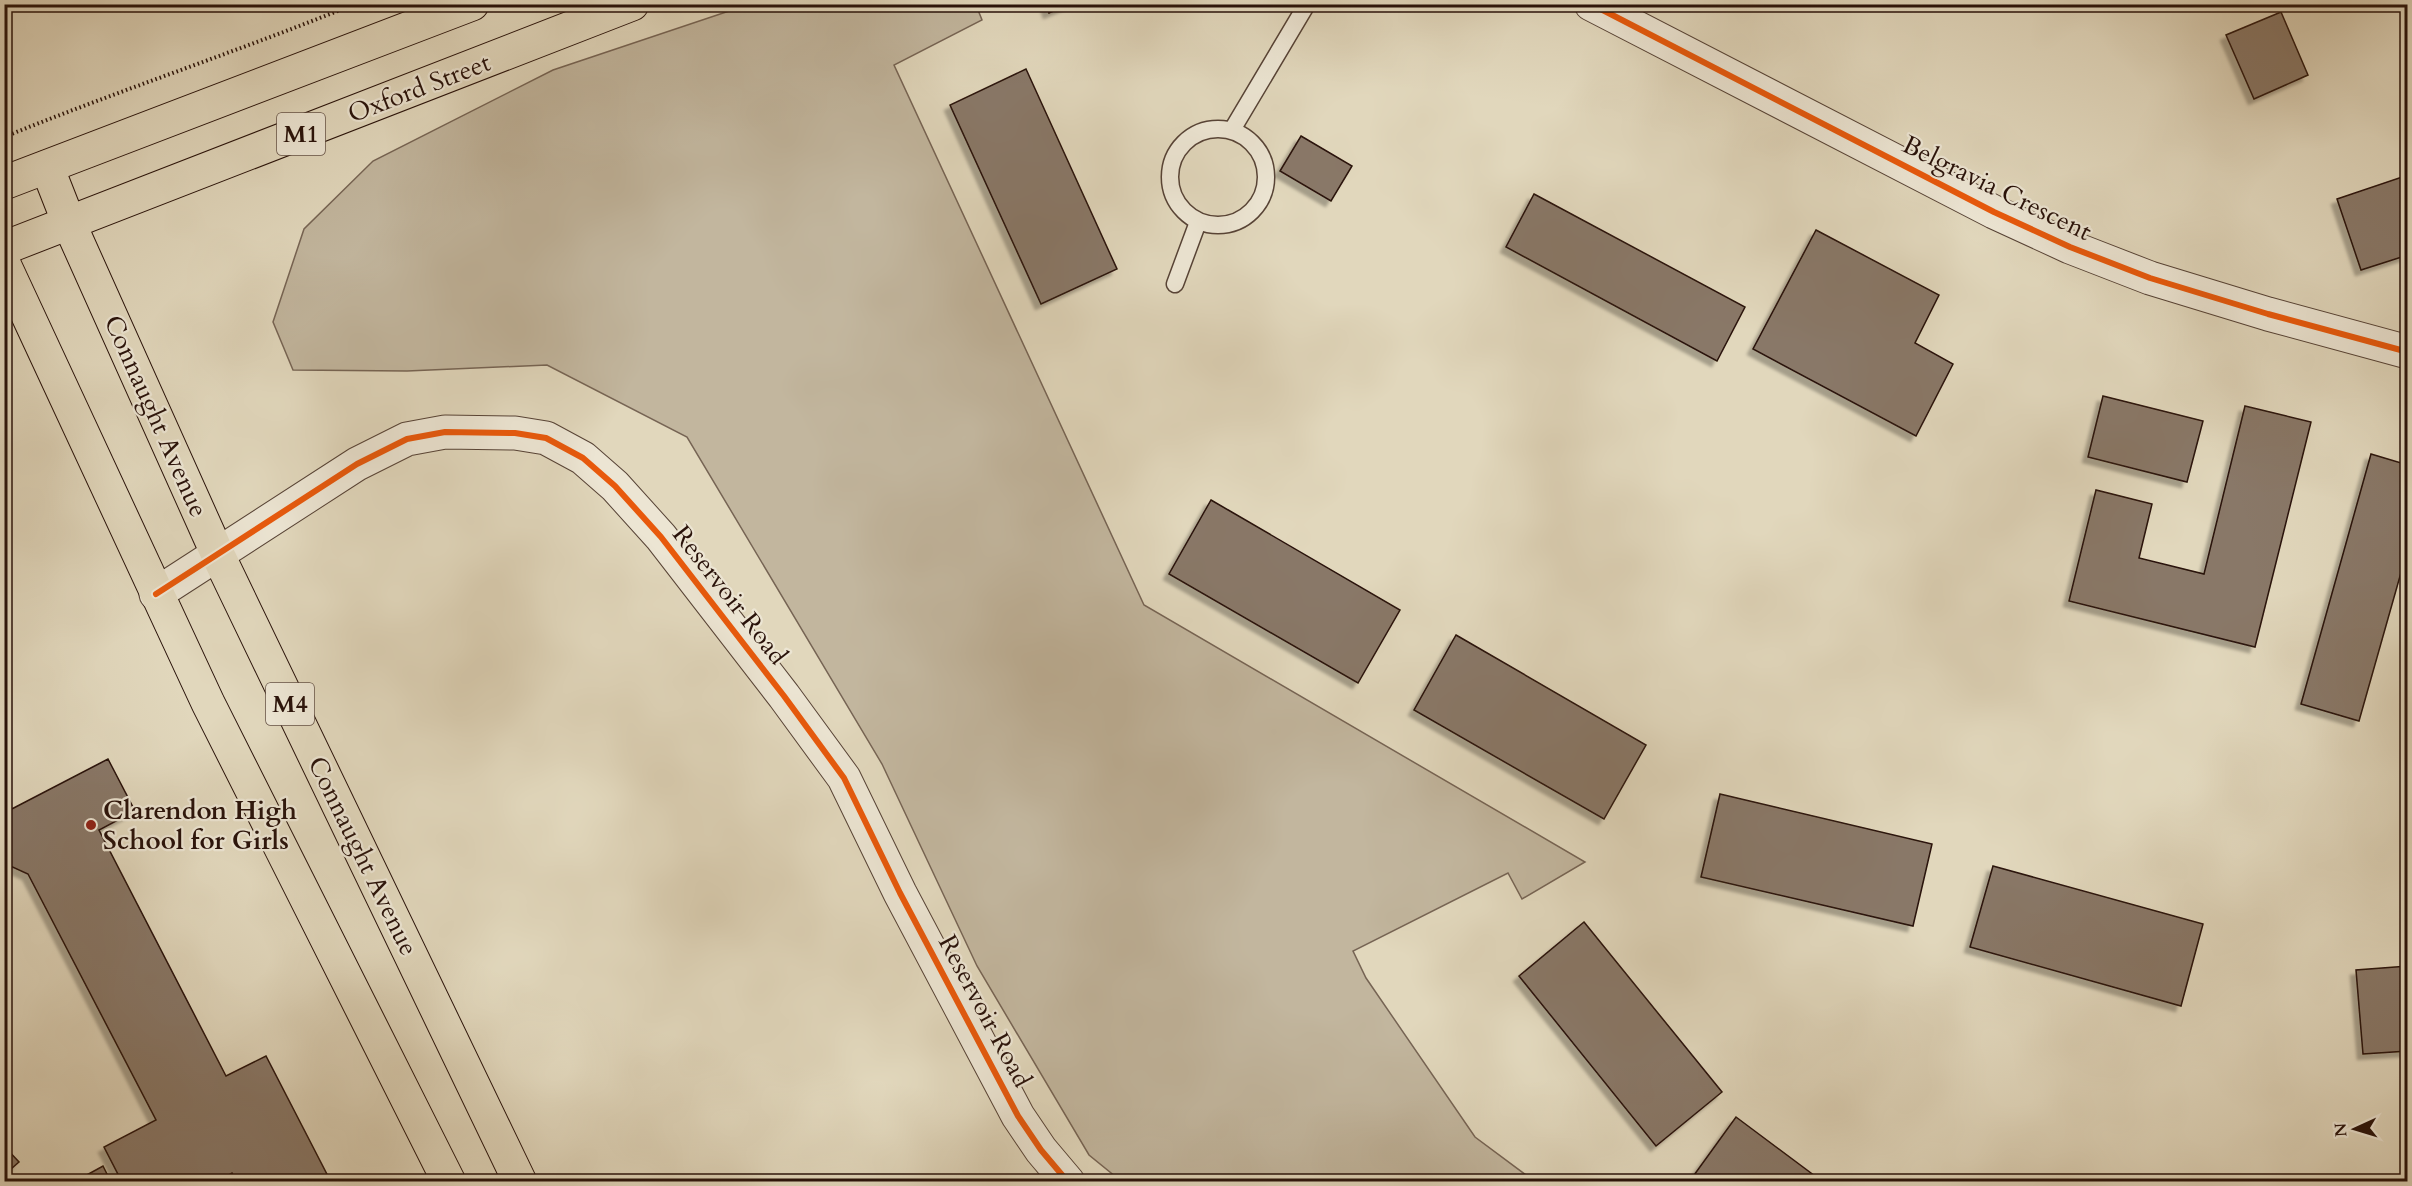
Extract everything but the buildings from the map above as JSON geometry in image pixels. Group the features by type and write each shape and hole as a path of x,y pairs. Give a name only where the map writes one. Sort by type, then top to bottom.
{"main road":[{"name":"M1","path":"4,183 472,4"},
{"name":"Oxford Street","path":"4,248 632,4"},
{"name":"Connaught Avenue","path":"47,167 69,224 219,555 520,1182"},
{"path":"4,264 208,703 449,1182"}],"street":[{"name":"Belgravia Crescent","path":"1591,4 1994,212 2070,247 2150,279 2408,352"},
{"name":"Reservoir Road","path":"156,594 357,464 407,439 445,432 515,433 546,438 583,458 615,486 661,537 784,696 844,778 900,893 1018,1116 1041,1150 1068,1182"}],"lane":[{"path":"1232,130 1306,4"},
{"path":"1218,128 1232,130 1246,137 1257,148 1265,162 1264,194 1256,208 1244,218 1229,224 1213,225 1198,222 1186,214 1170,189 1169,174 1172,160 1190,137 1203,130 1218,128"},
{"path":"1174,284 1198,222"}],"path":[{"path":"4,137 73,109 256,44 355,4"}],"shaded area":[{"path":"747,5 976,5 982,20 894,65 1144,605 1585,862 1522,899 1508,873 1353,951 1366,978 1475,1137 1534,1181 1121,1181 1089,1155 977,966 882,764 687,437 547,365 407,371 293,370 273,322 304,229 373,161 553,70"}],"cycle path":[{"path":"1591,4 1994,212 2070,247 2150,278 2268,314 2408,352"},
{"path":"156,594 357,464 407,439 445,432 515,433 546,438 583,458 615,486 661,537 784,696 844,778 900,893 1018,1116 1041,1150 1068,1182"}],"place":[{"name":"Clarendon High School for Girls","path":"91,825"}]}
